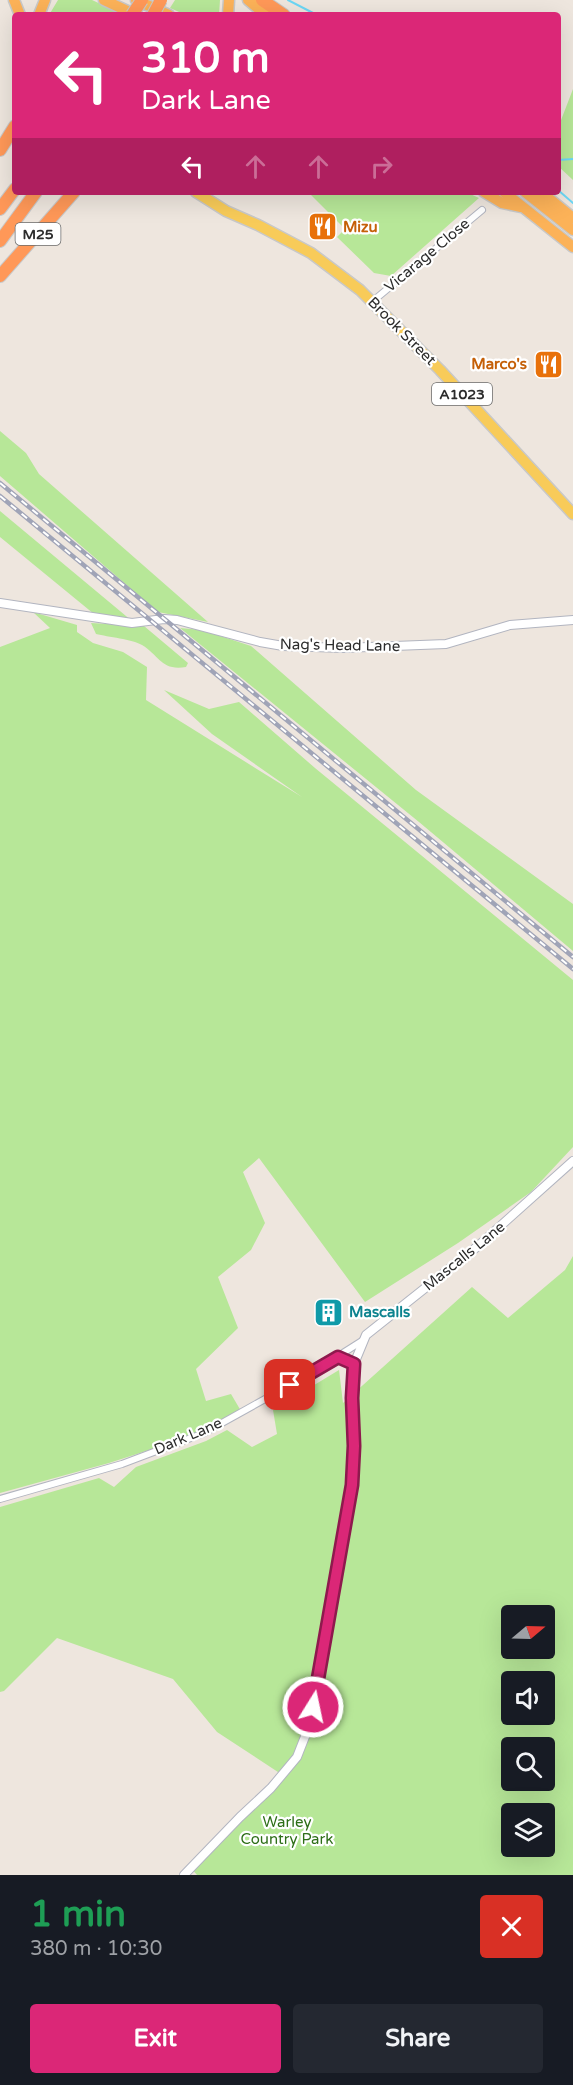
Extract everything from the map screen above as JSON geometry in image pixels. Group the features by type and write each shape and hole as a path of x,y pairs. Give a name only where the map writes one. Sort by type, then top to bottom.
{"highway":[{"path":"104,0 128,12"},
{"path":"136,0 162,12"},
{"path":"248,0 262,12"},
{"path":"262,0 280,12"},
{"path":"0,150 12,131"},
{"name":"M25","path":"0,209 12,193"},
{"name":"M25","path":"0,241 34,195"},
{"name":"M25","path":"0,276 71,195"},
{"path":"489,195 502,203 524,207"},
{"path":"508,195 573,247"},
{"path":"529,195 573,230"},
{"path":"545,195 573,218"}],"main road":[{"name":"Brook Street","path":"200,195 218,207 311,253 373,301 573,514"}],"street":[{"name":"Vicarage Close","path":"373,301 482,210"},
{"name":"Nag's Head Lane","path":"0,603 132,623 164,619 177,620 272,644 343,648 446,644 510,625 573,620"},
{"name":"Mascalls Lane","path":"184,1875 271,1788 297,1757 306,1734 313,1707 352,1485 354,1364 362,1341 381,1321 478,1246 573,1161"},
{"name":"Dark Lane","path":"0,1499 122,1464 204,1433 362,1341"},
{"path":"338,1357 354,1364"},
{"path":"191,1868 197,1875"}],"green space":[{"path":"58,0 92,0 118,12 51,12"},
{"path":"175,0 220,0 219,12 179,12 170,8"},
{"path":"573,89 573,180 561,169 561,120"},
{"path":"311,195 472,195 479,198 391,276 374,273 337,237 345,229"},
{"path":"0,431 26,453 39,474 208,622 158,612 0,476"},
{"path":"0,511 132,621 94,614 0,537"},
{"path":"33,612 77,625 77,632 93,643 123,652 147,667 146,700 302,797 212,734 164,690 209,709 239,702 315,768 573,980 573,1147 531,1192 458,1243 365,1302 259,1158 243,1172 265,1223 251,1250 218,1277 238,1328 196,1369 206,1401 231,1394 241,1411 205,1432 109,1463 0,1493 0,647 50,628"},
{"path":"91,623 144,626 188,663 186,667 178,668 166,665 138,643 96,634"},
{"path":"180,628 202,630 251,646 416,790 573,904 573,951 419,822"},
{"name":"Warley Country Park","path":"573,1256 573,1875 197,1875 191,1868 281,1774 217,1732 173,1679 57,1638 4,1691 0,1692 0,1507 99,1478 114,1487 136,1467 206,1441 227,1430 252,1447 277,1434 273,1410 339,1370 343,1403 472,1287 508,1318 565,1270"}],"waterway":[{"path":"288,0 311,12"},
{"path":"561,160 573,159"},
{"path":"561,193 573,203"}],"railway":[{"path":"0,483 573,957"},
{"path":"0,496 573,969"}],"place":[{"name":"Mizu","path":"322,227"},
{"name":"Marco's","path":"548,364"},
{"name":"Mascalls","path":"328,1312"}],"route":[{"path":"290,1385 338,1357 354,1364 352,1485 313,1707"}]}
